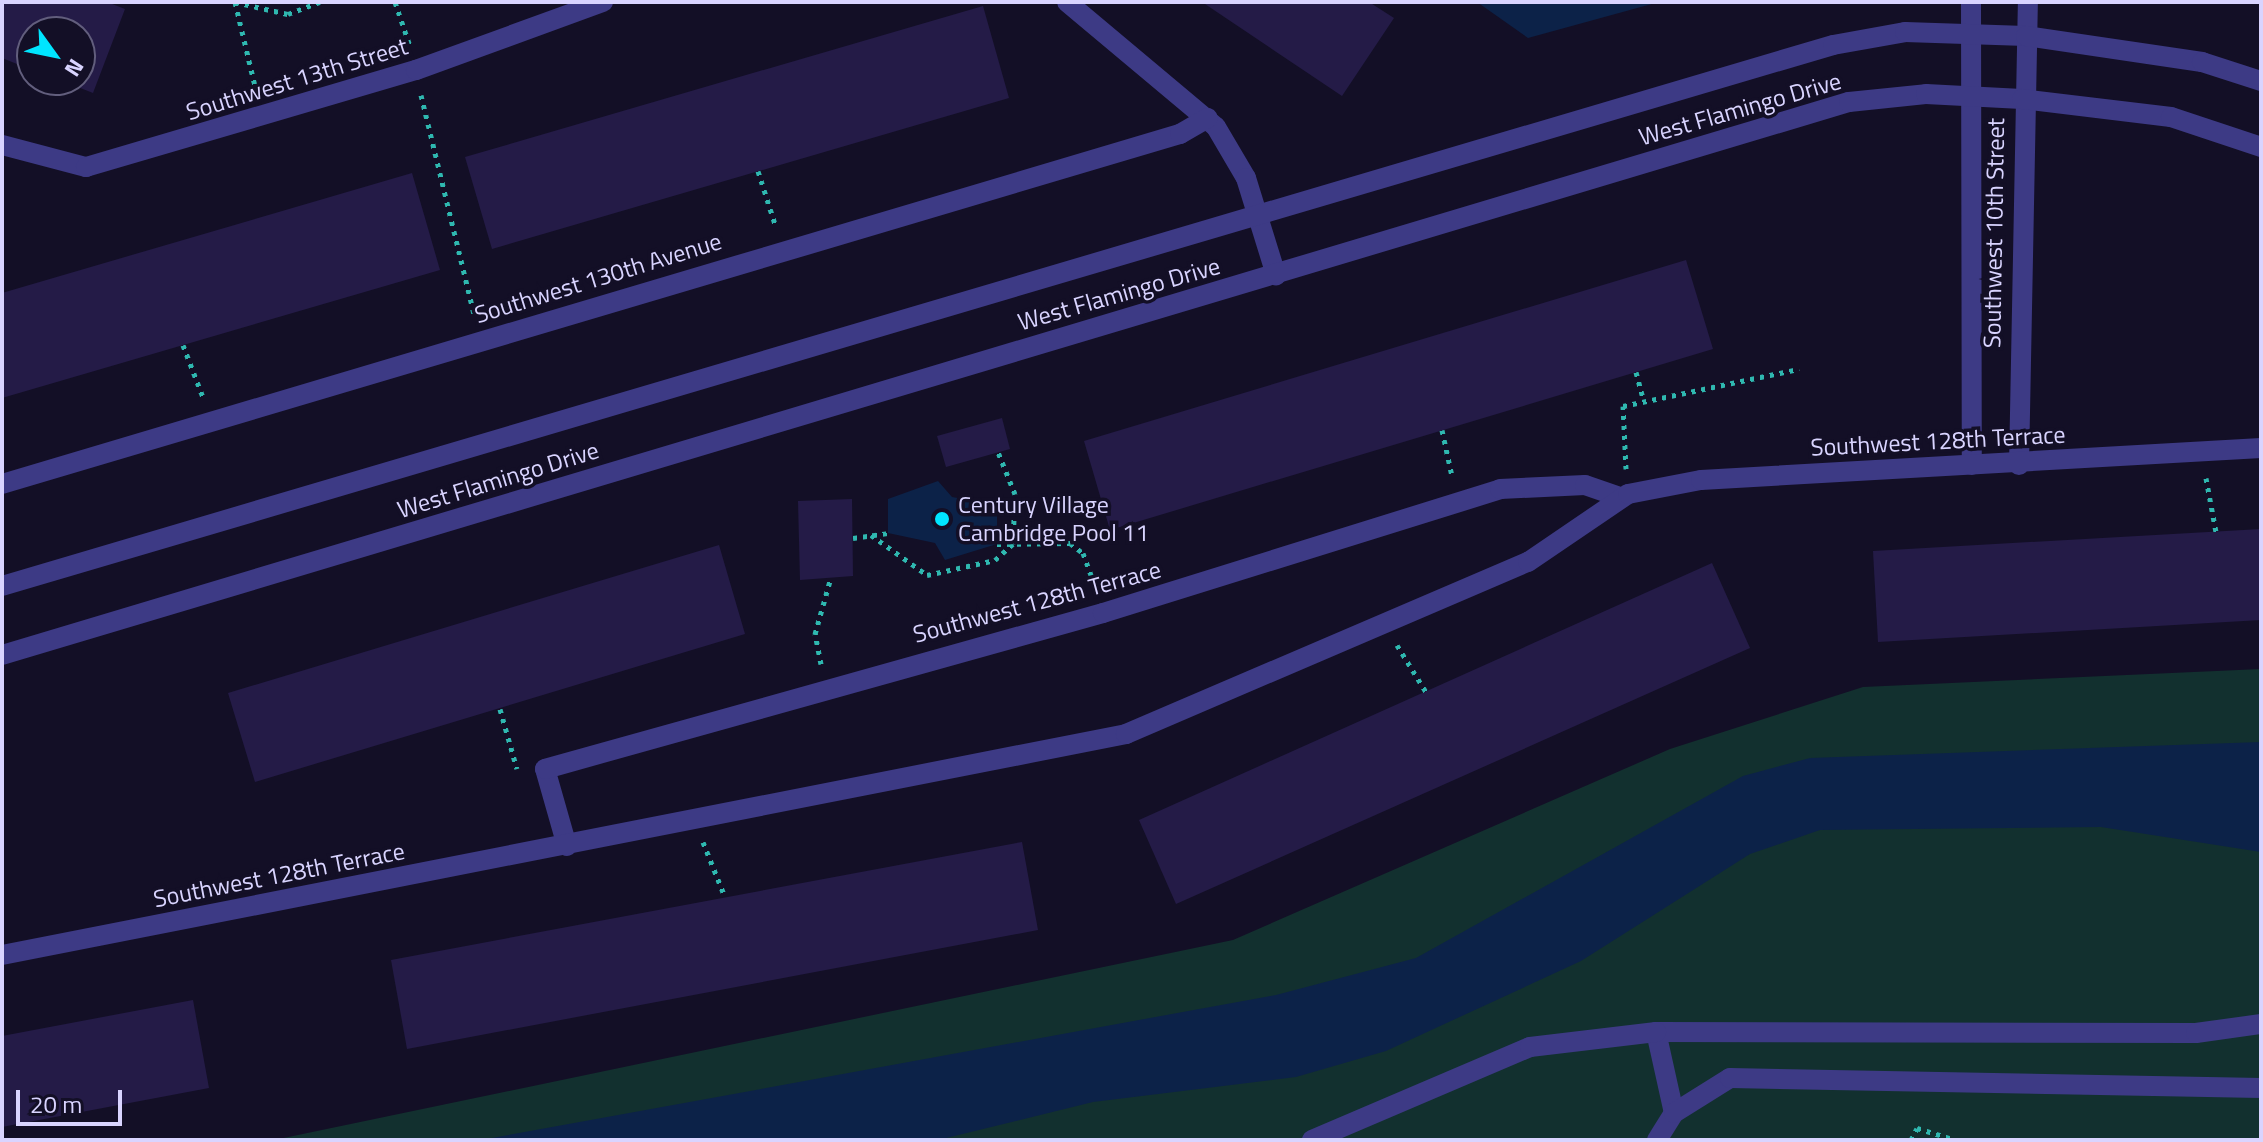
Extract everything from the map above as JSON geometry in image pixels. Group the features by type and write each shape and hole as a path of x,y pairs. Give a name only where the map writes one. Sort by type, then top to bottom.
{"street":[{"name":"Southwest 13th Street","path":"2,145 86,167 265,118 416,70 603,2"},
{"path":"1067,2 1208,118 1238,161 1276,275"},
{"name":"Southwest 10th Street","path":"1971,2 1972,465"},
{"name":"Southwest 10th Street","path":"2019,465 2022,99 2028,2"},
{"name":"West Flamingo Drive","path":"2,586 1833,45 1905,32 2026,36 2202,62 2261,81"},
{"name":"West Flamingo Drive","path":"2,655 1849,102 1972,93 2171,117 2261,147"},
{"name":"Southwest 130th Avenue","path":"2,484 483,342 783,248 1180,134 1208,118"},
{"name":"Southwest 128th Terrace","path":"567,846 545,769 1103,613 1500,489 1585,485 1624,496 1701,480 2019,465 2261,448"},
{"name":"Southwest 128th Terrace","path":"2,955 1126,734 1386,626 1528,562 1588,527 1624,496"},
{"path":"1312,1140 1530,1047 1656,1032 2196,1033 2261,1024"},
{"path":"1656,1032 1674,1113"},
{"path":"1657,1140 1674,1113 1709,1085 1752,1077 2261,1088"}],"path":[{"path":"265,118 238,36 235,2 288,14 320,2"},
{"path":"395,2 416,70 483,342"},
{"path":"758,171 783,248"},
{"path":"183,345 212,421"},
{"path":"1624,496 1623,406 1799,369"},
{"path":"1636,372 1644,401"},
{"path":"1442,430 1458,502"},
{"path":"2201,450 2216,532"},
{"path":"871,535 927,575 995,560 1013,544 1015,494 998,452"},
{"path":"853,538 888,533"},
{"path":"997,544 1070,543 1083,553 1103,613"},
{"path":"827,688 815,634 831,577"},
{"path":"1386,626 1426,692"},
{"path":"500,709 519,776"},
{"path":"695,820 725,897"},
{"path":"1911,1140 1917,1128 1956,1140"}],"green space":[{"path":"2261,669 2261,1140 274,1140 1233,940 1670,749 1863,687"}],"water":[{"path":"1477,2 1659,2 1528,38"},
{"name":"Century Village Cambridge Pool 11","path":"938,481 952,497 997,505 997,544 945,560 935,543 888,533 888,499"},
{"path":"2261,742 2261,852 2101,827 1820,830 1750,854 1581,961 1386,1051 1296,1077 1093,1102 938,1140 481,1140 1276,995 1416,958 1743,776 1810,758"}],"building":[{"path":"2,2 107,2 125,9 96,85 96,16 16,16 16,64 2,58"},
{"path":"1202,2 1369,2 1394,18 1342,96"},
{"path":"983,6 1009,98 492,249 465,157"},
{"path":"412,173 440,270 2,398 2,293"},
{"path":"1686,260 1713,349 1110,530 1084,441"},
{"path":"1002,418 1010,449 946,467 937,436"},
{"path":"852,499 853,576 800,580 798,501"},
{"path":"2261,529 2261,620 1878,642 1873,551"},
{"path":"719,545 745,634 255,782 228,693"},
{"path":"1712,563 1750,648 1176,904 1139,820"},
{"path":"1022,842 1038,930 407,1049 391,960"},
{"path":"193,1000 209,1088 2,1127 2,1036"}],"place":[{"name":"Century Village Cambridge Pool 11","path":"942,519"}]}
